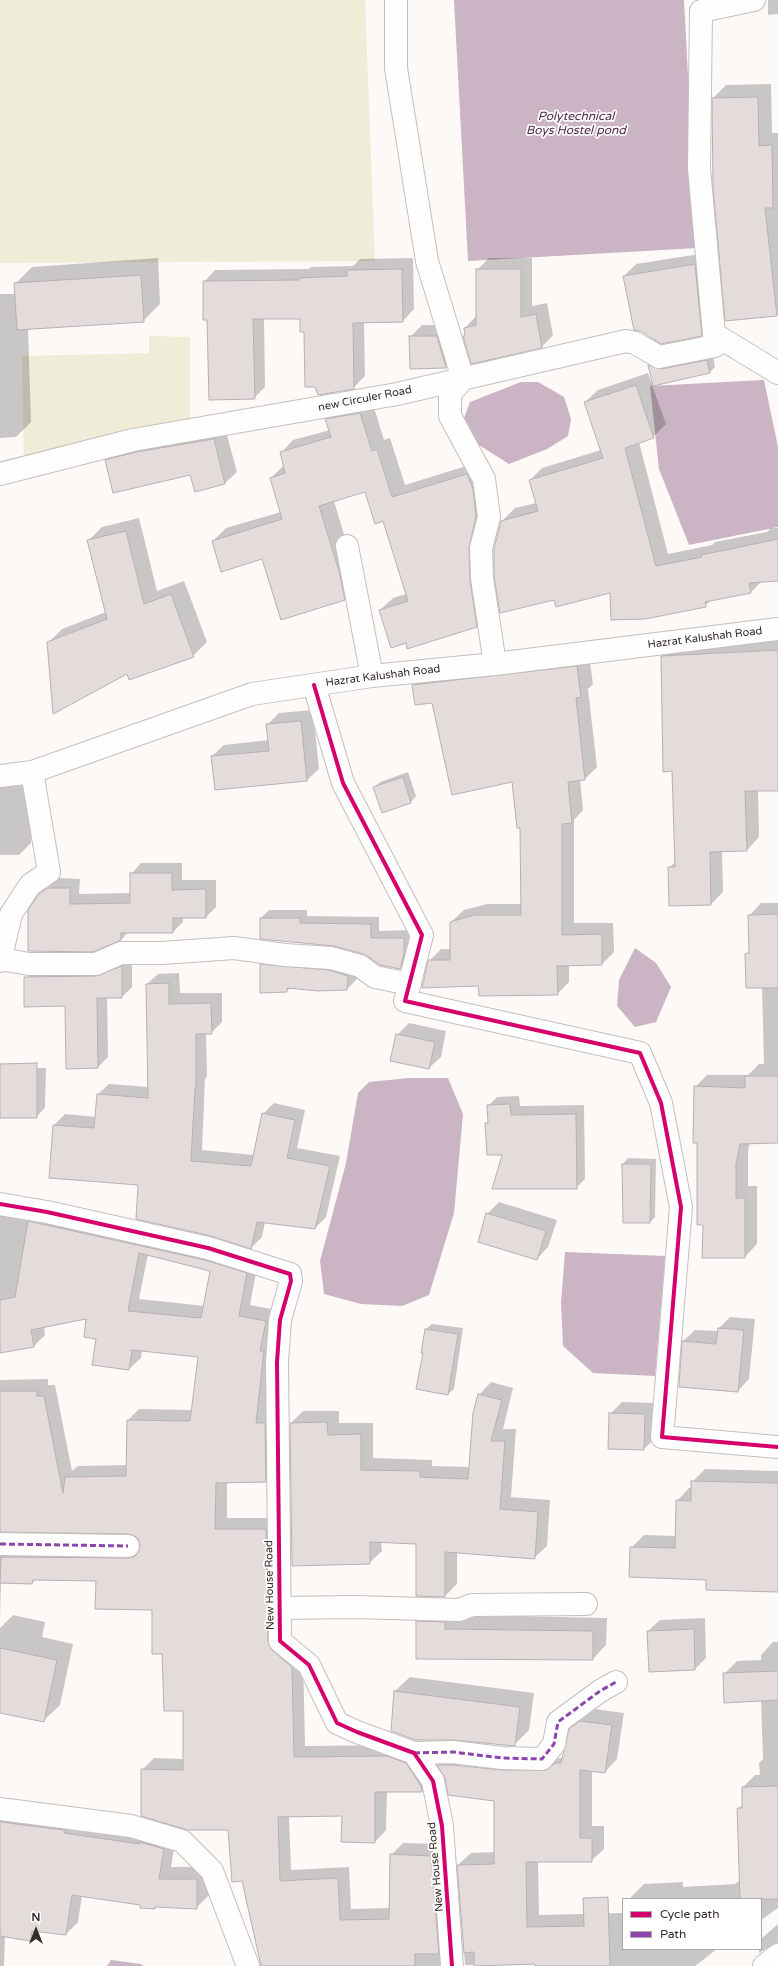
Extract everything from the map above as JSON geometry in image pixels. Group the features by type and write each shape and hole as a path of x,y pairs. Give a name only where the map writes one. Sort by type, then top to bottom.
{"street":[{"path":"396,0 396,68 427,260 463,379 450,394 450,416 484,479 489,517 481,548 482,578 494,664"},
{"path":"754,0 701,10 699,168 714,334 778,373"},
{"name":"new Circuler Road","path":"0,474 133,440 397,394 626,341 635,343 658,357 715,346 714,334"},
{"path":"347,546 372,676"},
{"name":"Hazrat Kalushah Road","path":"0,776 32,772 252,694 372,676 494,664 778,629"},
{"path":"314,685 343,783 422,935 405,1001 640,1053 661,1103 681,1207 662,1438 778,1447"},
{"path":"32,772 49,872 30,885 11,914 0,960 29,964 96,964 121,953 162,953 234,948 284,955 331,958 360,966 376,977 410,984"},
{"name":"New House Road","path":"0,1204 47,1212 208,1248 288,1272 291,1277 280,1320 277,1362 280,1641 309,1665 337,1723 414,1753 433,1782 442,1826 452,1966"},
{"path":"0,1544 128,1546"},
{"path":"280,1608 355,1607 459,1610 472,1605 586,1604"},
{"path":"414,1753 453,1752 502,1758 542,1759 554,1744 558,1722 600,1691 616,1682"},
{"path":"0,1809 131,1826 182,1841 212,1871 248,1966"},
{"path":"764,1966 778,1955"}],"shaded area":[{"path":"0,0 365,0 375,261 0,263"},
{"path":"149,336 190,337 190,426 24,463 22,356 149,353"}],"water":[{"name":"Polytechnical Boys Hostel pond","path":"454,0 684,0 697,248 468,261"},
{"path":"764,380 778,447 778,527 689,545 659,469 650,386"},
{"path":"521,382 538,382 564,397 571,419 568,436 547,449 509,464 471,440 464,418 470,402"},
{"path":"635,948 656,963 671,987 656,1022 635,1027 617,1006 619,980"},
{"path":"409,1078 448,1078 463,1114 454,1213 429,1295 402,1306 361,1304 324,1294 320,1261 346,1163 358,1093 369,1082"},
{"path":"565,1252 665,1256 655,1376 593,1373 563,1346 561,1302"},
{"path":"111,1960 141,1964 143,1966 107,1966"}],"building":[{"path":"758,97 759,146 772,145 773,208 765,208 777,316 725,321 713,188 712,98"},
{"path":"695,264 702,336 661,344 641,331 634,330 623,276"},
{"path":"402,269 403,322 353,323 354,389 318,395 315,387 305,387 304,332 300,332 300,319 253,319 255,399 209,400 207,320 203,320 203,281 299,280 299,278 347,276 347,270"},
{"path":"476,269 521,269 521,317 536,314 542,348 471,364 463,336 465,336 464,328 476,325"},
{"path":"141,275 144,322 17,330 14,283"},
{"path":"409,336 437,336 446,368 410,369"},
{"path":"707,360 710,373 653,386 648,365 661,369"},
{"path":"636,385 654,438 625,448 656,566 778,539 778,581 749,583 751,593 705,602 706,607 645,619 611,620 610,593 556,607 554,600 500,613 494,577 494,549 501,521 538,511 529,480 603,458 584,402"},
{"path":"360,413 372,451 377,449 392,497 467,474 473,489 476,516 469,548 470,580 477,627 407,649 406,643 391,648 379,610 408,601 383,521 375,524 365,492 319,506 339,571 345,600 281,620 262,559 221,572 212,541 282,519 270,478 285,473 280,452 331,437 325,419"},
{"path":"214,439 225,484 195,492 190,475 113,493 105,460 136,452"},
{"path":"126,531 144,604 171,594 194,657 129,680 127,674 53,714 47,642 107,619 87,540"},
{"path":"778,650 778,791 745,791 747,851 710,852 711,905 669,906 668,867 675,867 672,771 663,772 661,656"},
{"path":"577,666 581,697 576,698 585,780 568,782 572,823 562,824 562,935 602,934 602,965 557,966 558,995 479,996 478,986 422,988 428,960 450,960 450,922 474,915 521,915 520,828 517,828 512,782 452,795 432,703 415,705 412,685"},
{"path":"301,721 307,781 215,790 211,756 269,751 266,724"},
{"path":"403,777 411,803 382,813 373,787"},
{"path":"130,873 172,873 172,890 206,889 206,918 173,918 173,933 121,933 121,940 93,952 28,951 28,910 39,894 48,888 70,888 70,904 130,903"},
{"path":"778,914 778,988 746,988 745,954 749,953 748,915"},
{"path":"260,918 300,918 300,923 371,924 371,938 404,938 404,953 400,969 380,965 364,954 334,946 260,939"},
{"path":"260,964 329,970 348,976 347,990 318,991 287,988 287,992 260,993"},
{"path":"122,966 122,998 97,998 98,1068 66,1069 65,1006 24,1007 24,977 96,976"},
{"path":"169,983 169,1004 211,1003 212,1034 196,1034 196,1088 191,1161 251,1166 262,1113 295,1120 287,1158 330,1166 315,1229 257,1222 251,1249 211,1236 136,1219 138,1185 49,1178 53,1125 94,1128 97,1094 148,1098 146,984"},
{"path":"396,1034 435,1042 429,1069 390,1061"},
{"path":"37,1063 37,1118 0,1118 0,1064"},
{"path":"745,1076 778,1076 778,1143 740,1144 736,1164 736,1198 745,1198 745,1258 702,1258 703,1225 697,1225 697,1143 693,1143 694,1086 745,1088"},
{"path":"510,1104 511,1115 576,1114 577,1189 492,1189 502,1155 487,1155 485,1123 488,1123 487,1105"},
{"path":"622,1164 651,1164 650,1223 623,1223"},
{"path":"486,1213 546,1231 537,1260 478,1242"},
{"path":"28,1221 205,1260 247,1273 239,1316 266,1321 260,1351 264,1351 256,1423 265,1423 266,1482 216,1483 215,1529 266,1529 268,1641 272,1650 292,1667 294,1757 387,1756 406,1763 421,1786 422,1792 375,1792 375,1843 341,1842 342,1816 278,1817 280,1881 338,1878 340,1920 389,1919 390,1854 431,1856 439,1954 415,1954 415,1966 261,1966 242,1881 232,1882 228,1830 188,1830 141,1816 141,1769 183,1770 183,1711 164,1711 162,1654 152,1654 152,1610 95,1609 96,1581 33,1580 32,1584 0,1583 1,1557 128,1558 134,1557 138,1553 140,1546 139,1540 135,1536 128,1534 0,1532 0,1391 37,1391 37,1396 44,1396 63,1493 65,1477 126,1476 127,1420 190,1421 198,1357 132,1350 129,1370 92,1365 96,1339 84,1337 86,1319 31,1330 34,1347 0,1353 0,1300 15,1297","holes":["139,1253 210,1271 201,1318 128,1311"]},
{"path":"718,1328 744,1330 738,1392 679,1387 682,1341 716,1344"},
{"path":"425,1329 458,1334 448,1395 416,1389 423,1353 421,1353"},
{"path":"478,1394 502,1400 491,1441 505,1441 500,1509 538,1512 535,1559 445,1552 445,1597 416,1596 416,1544 370,1542 370,1564 292,1566 290,1423 327,1422 328,1435 361,1434 361,1470 420,1471 420,1477 468,1479 473,1413"},
{"path":"609,1413 645,1414 644,1450 608,1449"},
{"path":"691,1481 778,1483 778,1592 706,1590 706,1580 629,1577 630,1547 675,1548 676,1500 691,1501"},
{"path":"416,1621 445,1622 445,1629 593,1631 593,1660 416,1659"},
{"path":"694,1629 695,1670 649,1672 647,1631"},
{"path":"0,1648 57,1660 44,1722 0,1713"},
{"path":"778,1671 778,1700 724,1703 723,1673"},
{"path":"394,1691 520,1707 515,1746 454,1740 416,1740 391,1731"},
{"path":"580,1721 612,1725 605,1773 580,1770 580,1838 592,1838 592,1862 526,1862 527,1927 584,1926 583,1898 608,1897 610,1966 535,1966 535,1964 474,1966 474,1952 464,1953 457,1865 494,1864 494,1801 448,1795 445,1778 437,1765 502,1770 547,1770 555,1763 561,1763 569,1729"},
{"path":"778,1786 778,1899 740,1898 737,1808 742,1808 742,1787"},
{"path":"0,1822 64,1830 64,1833 140,1844 140,1842 164,1849 159,1879 197,1879 197,1909 155,1907 155,1909 140,1908 140,1905 72,1895 66,1935 32,1931 30,1941 0,1936"}],"marked path":[{"path":"0,1544 128,1546"},
{"path":"414,1753 453,1752 502,1758 542,1759 554,1744 558,1722 600,1691 616,1682"}],"cycle path":[{"path":"314,685 343,783 422,935 405,1001 640,1053 661,1103 681,1207 662,1437 778,1447"},
{"path":"0,1204 47,1212 208,1248 290,1274 291,1281 280,1320 277,1362 280,1641 309,1665 337,1723 414,1753 433,1781 442,1826 452,1966"}]}
